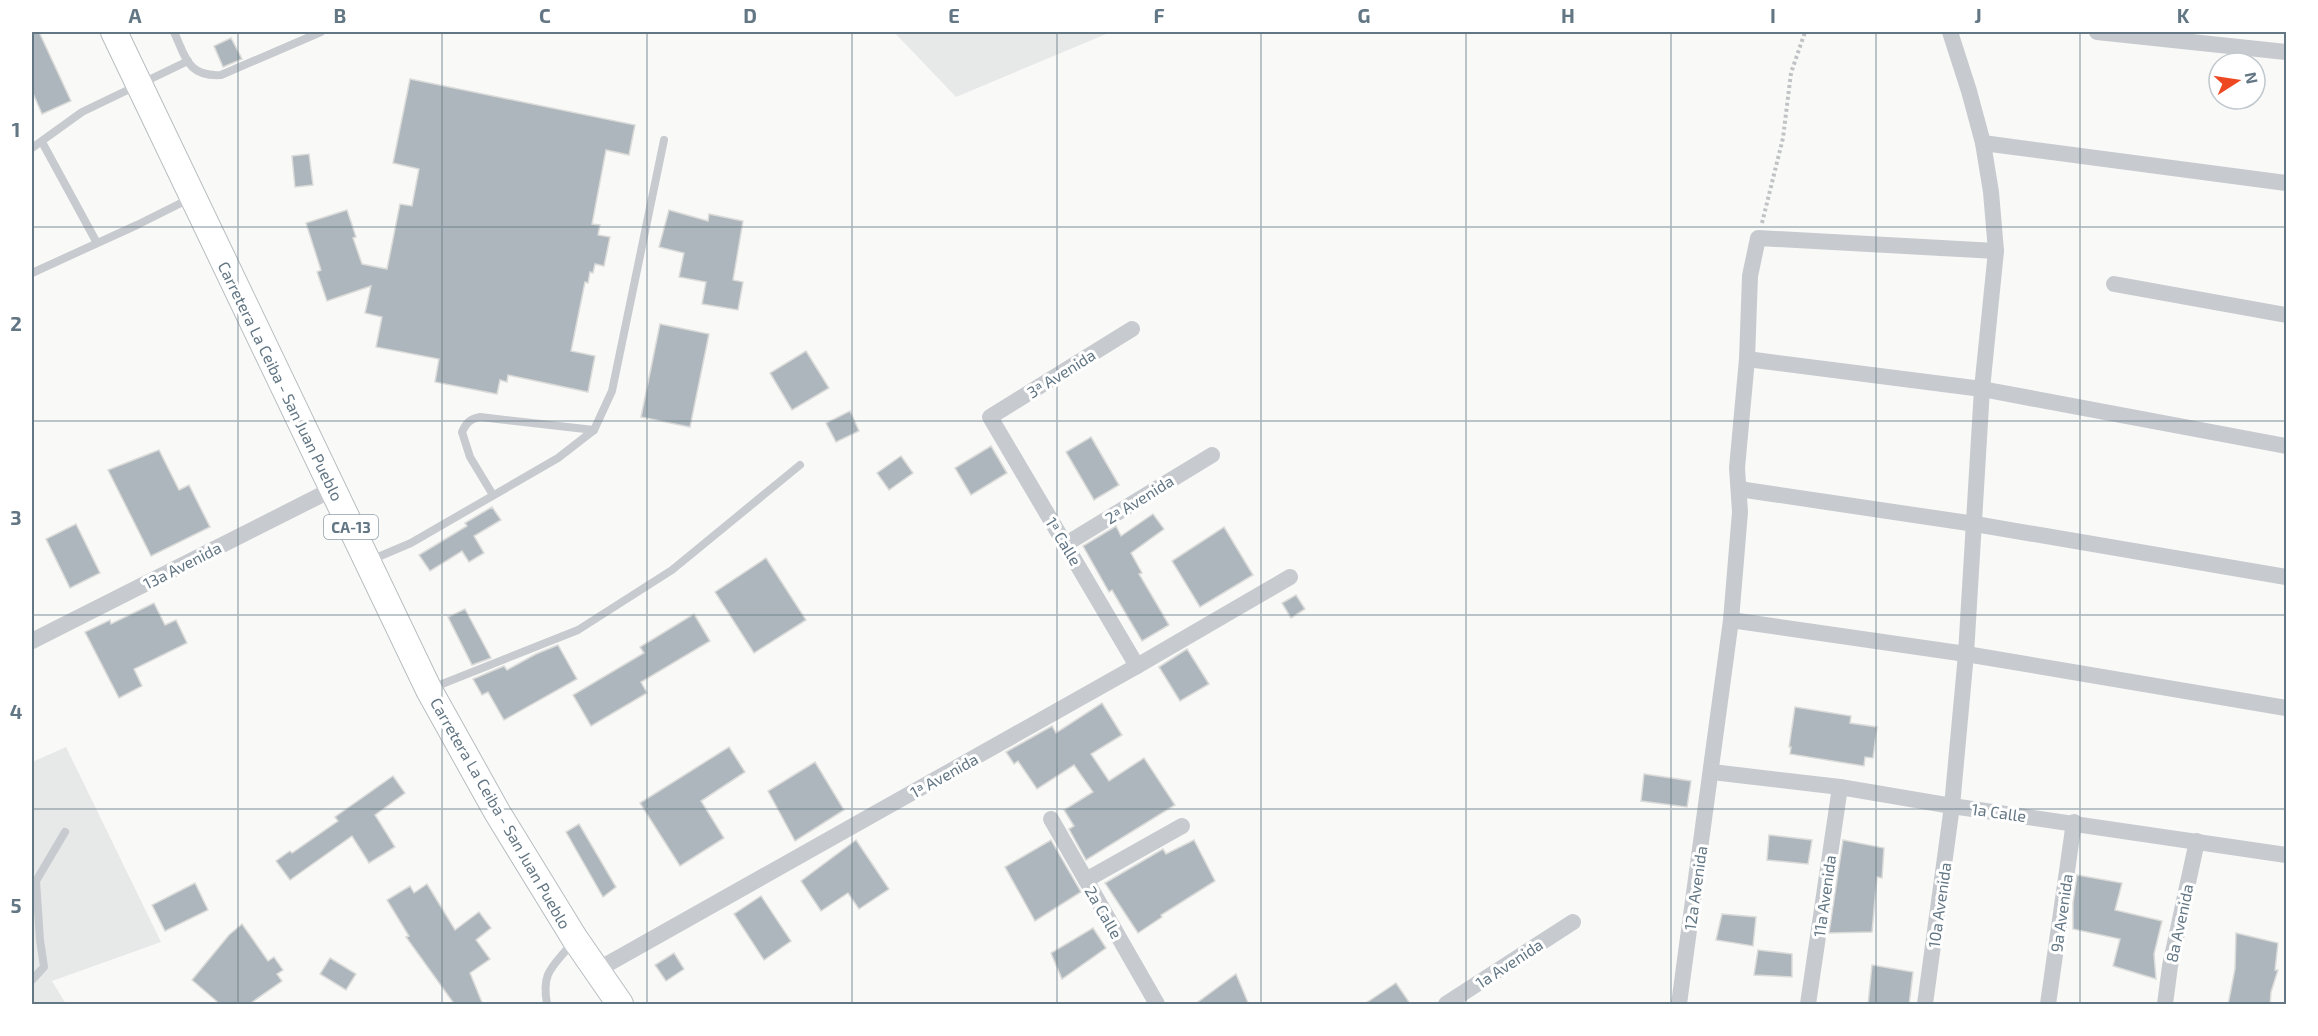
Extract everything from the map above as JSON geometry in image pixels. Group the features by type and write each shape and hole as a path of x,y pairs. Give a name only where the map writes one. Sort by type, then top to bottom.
{"main road":[{"name":"Carretera La Ceiba - San Juan Pueblo","path":"114,32 429,690 497,812 575,939 620,1005"}],"street":[{"name":"10a Avenida","path":"1925,1005 1952,806 1966,654 1982,388 1996,251 1991,192 1983,143 1950,32"},
{"path":"2097,32 2286,52"},
{"path":"1983,143 2286,183"},
{"path":"1758,238 1996,251"},
{"name":"12a Avenida","path":"1679,1005 1731,620 1740,512 1737,468 1747,359 1750,276 1758,238"},
{"path":"2114,284 2286,315"},
{"name":"3ª Avenida","path":"990,417 1132,329"},
{"path":"1747,359 1982,388 2286,446"},
{"name":"1ª Calle","path":"990,417 1137,666"},
{"name":"2ª Avenida","path":"1066,544 1212,455"},
{"name":"13a Avenida","path":"32,641 333,489"},
{"path":"1739,489 1975,524 2286,578"},
{"name":"1ª Avenida","path":"597,970 1137,666 1290,577"},
{"path":"1731,620 1966,654 2286,708"},
{"name":"1a Calle","path":"1712,772 1840,787 1952,806 2074,822 2286,855"},
{"name":"11a Avenida","path":"1808,1005 1840,787"},
{"name":"2a Calle","path":"1051,819 1157,1005"},
{"name":"9a Avenida","path":"2048,1005 2074,822"},
{"path":"1086,880 1182,826"},
{"name":"8a Avenida","path":"2165,1005 2170,966 2197,841"},
{"name":"1a Avenida","path":"1446,1005 1573,922"}],"lane":[{"path":"174,32 191,67 205,76 221,75 321,32"},
{"path":"32,148 82,112 188,61"},
{"path":"368,561 411,543 558,458 594,430 612,391 664,140"},
{"path":"42,142 98,243"},
{"path":"32,273 193,197"},
{"path":"493,495 470,458 462,432 466,424 473,419 480,417 594,430"},
{"path":"429,690 578,630 672,570 800,465"},
{"path":"32,980 44,967 36,881 64,832"},
{"path":"547,1005 545,977 575,939"}],"path":[{"path":"1758,238 1783,138 1791,73 1805,32"}],"shaded area":[{"path":"894,32 1111,32 956,97"},
{"path":"66,747 161,942 52,981 66,1004 32,1004 32,762"}],"building":[{"path":"32,32 39,32 71,101 42,114 32,91"},
{"path":"231,38 242,59 223,67 214,46"},
{"path":"410,79 635,125 629,155 606,150 592,224 600,225 598,235 610,237 604,266 595,264 593,273 590,272 588,283 585,282 571,351 595,356 588,392 508,375 507,382 500,380 497,394 435,382 439,359 376,347 382,317 365,313 371,286 327,301 317,272 321,270 306,223 347,210 362,264 387,269 400,204 412,206 419,169 393,163"},
{"path":"309,154 313,185 295,187 292,156"},
{"path":"669,210 708,221 709,214 743,221 733,280 743,282 738,310 702,304 706,282 679,277 684,253 659,247"},
{"path":"660,324 709,334 690,427 641,417"},
{"path":"806,351 829,388 792,410 770,373"},
{"path":"850,411 859,431 836,442 826,423"},
{"path":"1091,437 1119,485 1094,500 1066,452"},
{"path":"991,446 1007,473 971,495 955,468"},
{"path":"159,450 179,490 189,485 210,527 151,556 108,470"},
{"path":"901,456 913,473 889,490 877,473"},
{"path":"492,507 501,520 474,536 484,553 469,562 462,551 430,571 419,555 467,526 465,523"},
{"path":"1153,514 1164,529 1131,553 1142,573 1139,574 1169,625 1142,641 1112,590 1109,592 1083,546 1116,526 1121,536"},
{"path":"76,524 100,573 70,588 46,539"},
{"path":"1224,527 1253,575 1200,607 1172,561"},
{"path":"766,558 806,620 754,653 715,592"},
{"path":"1296,595 1305,609 1291,618 1282,603"},
{"path":"154,603 165,625 176,620 187,643 134,669 142,686 119,698 85,632 110,620 111,624"},
{"path":"465,609 491,658 472,665 448,617"},
{"path":"694,614 710,641 641,682 647,693 591,726 573,695 644,653 640,647"},
{"path":"558,645 577,679 504,720 488,692 482,695 473,679 504,666 507,670"},
{"path":"1187,649 1209,684 1180,701 1159,667"},
{"path":"1102,703 1122,735 1091,754 1109,781 1144,758 1175,805 1086,860 1069,829 1074,826 1064,810 1093,792 1074,765 1037,789 1018,761 1014,764 1006,752 1052,726 1056,733"},
{"path":"1795,707 1851,716 1850,723 1877,727 1873,758 1865,757 1864,766 1790,754"},
{"path":"729,747 745,772 701,801 724,838 680,866 640,803"},
{"path":"815,762 844,810 795,841 768,791"},
{"path":"1644,774 1691,781 1687,807 1641,801"},
{"path":"393,776 405,793 375,815 395,847 369,863 352,836 290,880 276,861 290,851 292,853 338,821 335,817"},
{"path":"579,824 616,887 603,897 566,832"},
{"path":"1769,835 1812,840 1808,864 1767,860"},
{"path":"856,840 889,889 859,909 848,893 821,911 801,881"},
{"path":"1051,840 1081,892 1035,921 1005,867"},
{"path":"1194,840 1215,881 1161,915 1162,917 1138,933 1105,883 1163,849 1166,854"},
{"path":"1843,840 1884,848 1882,878 1877,877 1872,932 1829,933"},
{"path":"2077,875 2122,883 2115,910 2162,921 2154,954 2156,979 2113,966 2120,939 2073,929 2073,903"},
{"path":"195,883 208,910 165,931 152,905"},
{"path":"427,884 455,930 479,912 491,928 476,940 490,959 470,973 483,1005 455,1005 406,937 409,936 387,900 410,886 414,893"},
{"path":"761,896 791,941 764,960 734,914"},
{"path":"1722,914 1756,917 1753,946 1716,940"},
{"path":"242,924 268,961 274,957 283,970 277,974 282,981 248,1005 221,1005 192,980 229,935"},
{"path":"1093,928 1106,948 1062,979 1051,953"},
{"path":"2236,933 2278,943 2275,970 2278,970 2271,992 2270,1005 2228,1005 2235,969"},
{"path":"1758,950 1792,954 1792,977 1754,975"},
{"path":"674,953 684,969 666,981 655,965"},
{"path":"330,958 356,974 346,990 320,974"},
{"path":"1872,965 1913,972 1909,1005 1868,1005"},
{"path":"1236,974 1249,1005 1194,1005"},
{"path":"1396,983 1411,1005 1363,1005"}]}
